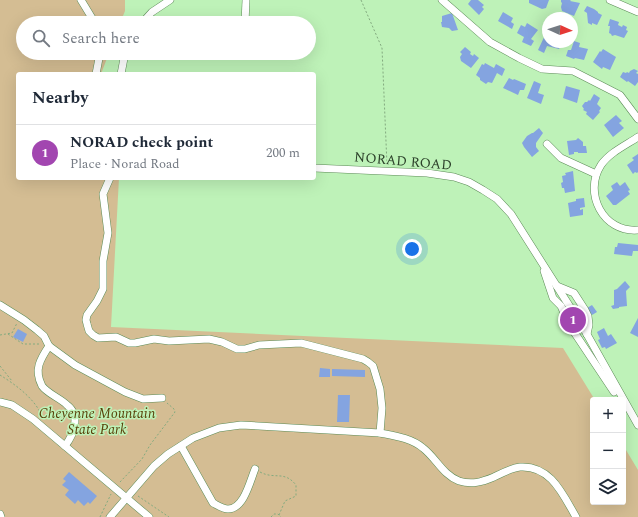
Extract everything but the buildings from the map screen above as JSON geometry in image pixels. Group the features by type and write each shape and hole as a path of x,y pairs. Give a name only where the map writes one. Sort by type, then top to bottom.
{"street":[{"path":"81,0 91,16"},
{"path":"148,16 170,0"},
{"path":"245,16 246,0"},
{"path":"442,0 490,42 519,58 542,69 573,71 620,95 638,119"},
{"path":"610,0 638,12"},
{"path":"96,72 99,60"},
{"path":"121,72 124,60"},
{"path":"638,137 609,156 601,164 594,177 593,191 597,205 603,215 611,223 622,228 638,230"},
{"path":"547,144 561,158 596,174"},
{"name":"NORAD ROAD","path":"316,168 439,174 454,177 474,185 497,199 511,214 587,334 638,426"},
{"path":"109,180 103,194 108,233 103,261 104,289 87,315 86,320 89,331 93,336 98,338 116,337 129,343 154,339 170,341 210,339 222,342 237,349 245,349 259,345 301,343 363,359 373,366 380,389 382,408 380,433"},
{"name":"NORAD ROAD","path":"532,247 553,298 561,306 570,326 617,397"},
{"name":"NORAD ROAD","path":"557,286 574,293 585,310 588,316 589,325 587,334"},
{"path":"0,305 37,330 48,343 75,365 125,392 143,399 162,398"},
{"path":"48,343 38,372 42,386 68,405 72,411 75,424 74,432 71,439 65,446"},
{"path":"0,402 12,405 33,419 149,517"},
{"name":"NORAD ROAD","path":"626,410 638,426"},
{"path":"110,517 154,466 181,446 194,438 218,428 241,425 380,433 404,438 423,448 448,474 458,480 471,483 482,482 512,469 521,467 532,469 551,478 560,489 576,517"},
{"path":"181,446 213,503 220,507 228,509 236,507 243,500 255,469"}],"path":[{"path":"361,0 382,48 387,171"},
{"path":"0,335 12,333 14,327 21,318"},
{"path":"8,334 23,344 48,343"},
{"path":"0,366 14,384"},
{"path":"0,375 14,384 32,400 43,418 44,428"},
{"path":"100,517 111,495 112,486 118,484 142,459 175,412 174,409 162,398"},
{"path":"255,469 268,476 281,475 288,478 296,485 296,496 285,501 279,514"},
{"path":"132,492 169,517"},
{"path":"271,517 274,514 279,514"}],"green space":[{"name":"Cheyenne Mountain State Park","path":"0,0 125,0 125,11 123,16 16,16 16,60 106,60 102,72 16,72 16,180 119,180 111,327 563,348 593,397 590,397 590,505 626,505 626,450 638,470 638,517 0,517"}],"place":[{"name":"NORAD check point","path":"573,320"}]}
